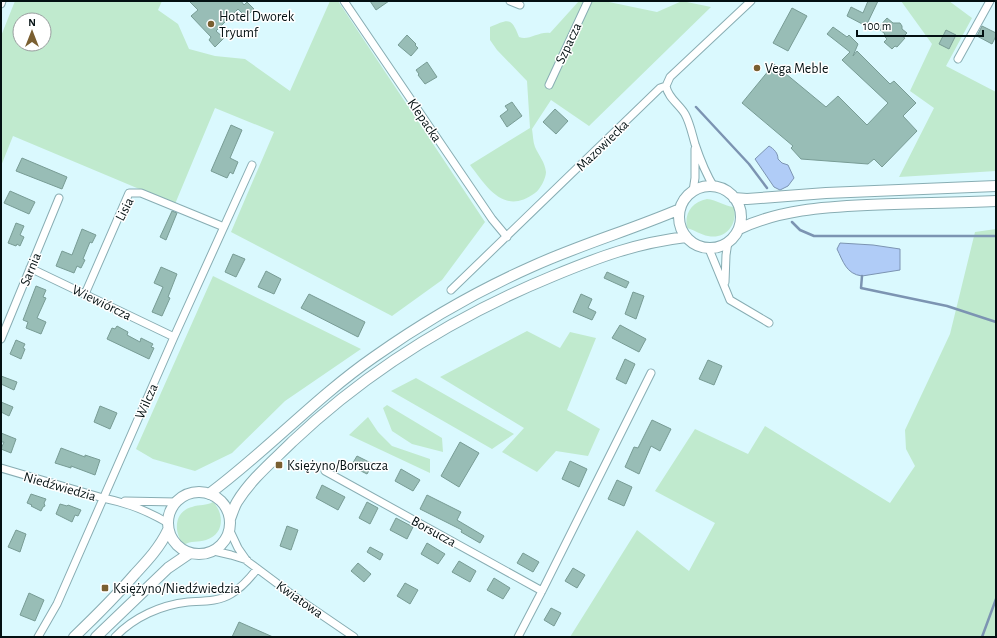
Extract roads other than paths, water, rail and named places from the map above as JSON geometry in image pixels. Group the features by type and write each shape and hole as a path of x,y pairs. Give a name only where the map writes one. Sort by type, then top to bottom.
{"main road":[{"path":"734,198 746,199 848,192 996,186"},
{"path":"703,187 714,187 725,190 734,198 740,210 741,216 739,229 734,237 719,247 709,249 696,245 686,238 679,224 680,209 683,202 693,191 703,187"},
{"path":"739,229 756,221 808,209 892,204 996,201"},
{"path":"209,494 321,397 374,357 422,325 488,288 531,267 680,209"},
{"path":"230,519 237,503 247,488 268,465 336,404 380,371 455,324 534,284 579,266 628,248 660,240 686,238"},
{"path":"74,637 121,590 162,543 172,508 176,502 186,495 197,492 209,494 223,503 228,511 230,519 230,531 224,543 214,551 202,555 182,550 171,537 168,526"},
{"path":"96,637 159,576 190,553"}],"street":[{"name":"Klepacka","path":"344,1 492,219 507,237"},
{"path":"510,1 520,5"},
{"name":"Szpacza","path":"549,85 588,1"},
{"name":"Mazowiecka","path":"451,290 660,88 666,86 670,77 751,1"},
{"path":"958,59 990,1"},
{"path":"666,86 671,98 679,105 685,115 708,177 714,187"},
{"path":"693,191 695,178 695,143"},
{"name":"Wilcza","path":"38,637 56,604 252,165"},
{"name":"Lisia","path":"85,294 129,193 141,193 224,228"},
{"name":"Sarnia","path":"1,339 59,198"},
{"path":"725,287 728,242"},
{"path":"709,249 730,300 769,323"},
{"name":"Wiewiórcza","path":"30,268 174,337"},
{"path":"518,637 651,373"},
{"name":"Niedźwiedzia","path":"1,468 103,498 119,501 149,512 168,526"},
{"name":"Borsucza","path":"325,471 542,591"},
{"name":"Niedźwiedzia","path":"119,501 176,502"},
{"name":"Kwiatowa","path":"230,531 238,548 247,561 354,637"},
{"name":"Kwiatowa","path":"214,551 247,561"},
{"path":"114,637 133,622 160,609 174,604 217,599 230,595 249,580 257,569"}],"water":[{"path":"769,146 773,148 778,159 782,163 788,165 794,178 788,186 780,190 774,187 755,159"},
{"path":"840,243 873,245 900,249 900,270 862,276 852,273 843,262 837,249"}],"waterway":[{"path":"696,107 749,164 767,188"},
{"path":"792,222 800,230 814,236 996,236"},
{"path":"862,276 861,288 947,306 996,322"},
{"path":"982,637 996,599"}],"place":[{"name":"Hotel Dworek Tryumf","path":"211,24"},
{"name":"Vega Meble","path":"757,68"},
{"name":"Księżyno/Borsucza","path":"279,465"},
{"name":"Księżyno/Niedźwiedzia","path":"105,588"}]}
